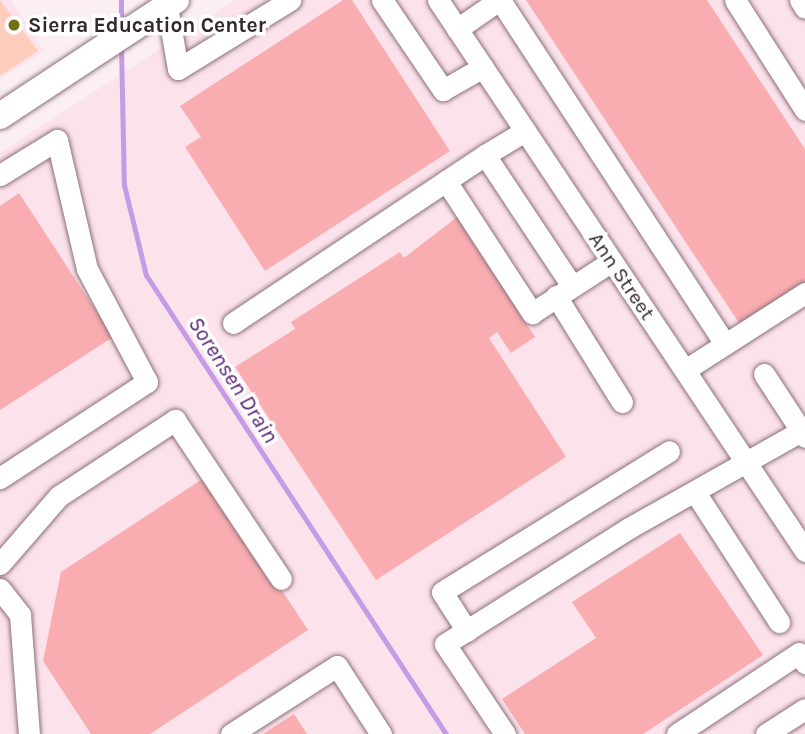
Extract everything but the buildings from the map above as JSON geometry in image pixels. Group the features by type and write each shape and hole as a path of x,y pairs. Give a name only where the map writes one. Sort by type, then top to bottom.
{"main road":[{"path":"0,116 167,6"}],"street":[{"path":"167,6 178,69 290,0"},
{"path":"382,0 443,90 483,67"},
{"name":"Ann Street","path":"438,0 805,551"},
{"path":"457,29 499,0 725,344"},
{"path":"735,0 805,110"},
{"path":"800,0 805,8"},
{"path":"233,323 525,131"},
{"path":"0,175 57,140 88,270 147,383 0,478"},
{"path":"485,155 564,291 622,402"},
{"path":"446,181 532,313 612,261"},
{"path":"685,370 805,293"},
{"path":"505,734 445,645 695,492 803,434 764,374"},
{"path":"0,564 59,496 175,420 281,579"},
{"path":"467,631 442,592 669,451"},
{"path":"695,492 779,622"},
{"path":"0,589 20,615 29,734"},
{"path":"677,734 799,653 805,663"},
{"path":"231,734 337,666 381,734"},
{"path":"766,734 805,709"}],"shaded area":[{"name":"Sierra Education Center","path":"0,0 11,0 44,51 0,79"},
{"name":"Sierra Education Center","path":"0,0 38,51 0,76"},
{"path":"235,0 805,0 805,734 0,734 0,153"}],"waterway":[{"name":"Sorensen Drain","path":"121,0 121,25"},
{"name":"Sorensen Drain","path":"121,46 124,185 146,275 446,734"}],"place":[{"name":"Sierra Education Center","path":"14,25"}]}
